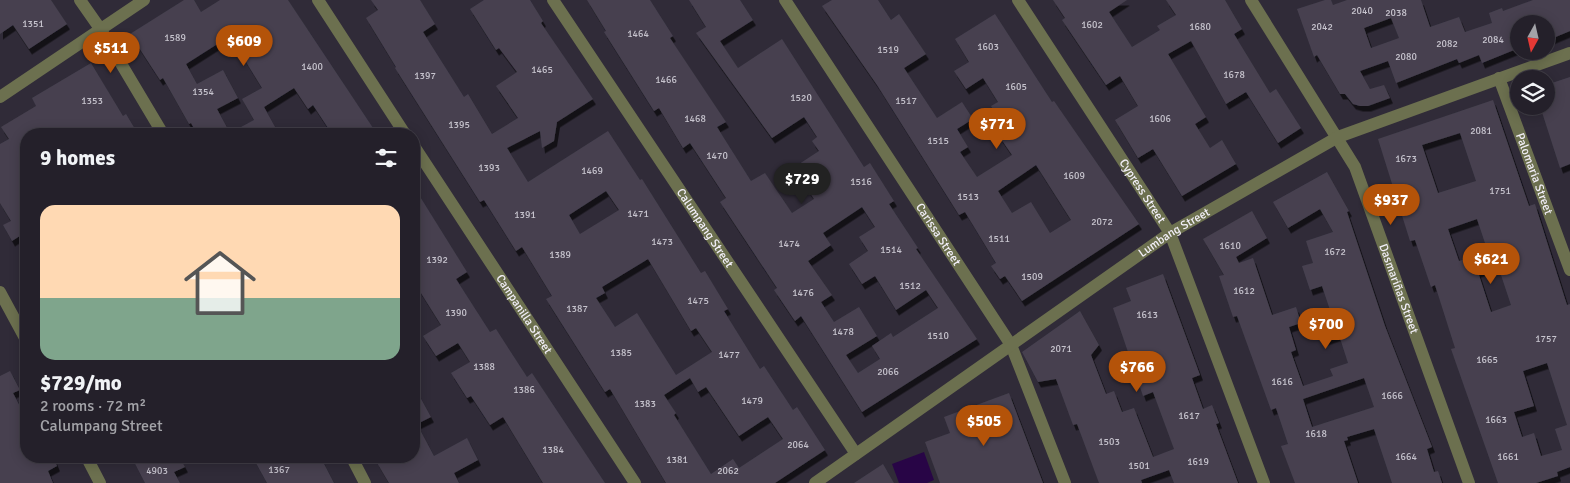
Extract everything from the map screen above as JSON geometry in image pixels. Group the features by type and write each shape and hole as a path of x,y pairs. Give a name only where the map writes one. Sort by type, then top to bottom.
{"street":[{"path":"80,0 101,30 159,128"},
{"path":"0,97 144,0"},
{"path":"318,0 402,128"},
{"name":"Calumpang Street","path":"553,0 856,454"},
{"name":"Carissa Street","path":"785,0 1011,345 1065,483"},
{"name":"Cypress Street","path":"1018,0 1170,233 1264,483"},
{"name":"Dasmariñas Street","path":"1251,0 1338,137 1354,167 1469,483"},
{"name":"Lumbang Street","path":"815,483 1170,233 1338,137 1570,52"},
{"name":"Palomaria Street","path":"1499,78 1570,270"},
{"name":"Campanilla Street","path":"420,155 635,483"},
{"path":"0,292 20,329"},
{"path":"90,463 100,483"},
{"path":"355,463 365,483"}],"shaded area":[{"path":"924,452 934,480 927,483 899,483 892,464"}],"building":[{"path":"0,0 51,0 67,24 29,49 13,25 0,34"},
{"path":"184,0 194,0 201,12 220,0 288,0 373,128 328,128 313,105 308,109 294,88 264,107 276,128 239,128 254,120 242,99 262,88 230,36 186,64 197,84 223,70 238,98 217,109 227,128 194,128 191,123 189,124 163,78 160,80 130,34"},
{"path":"371,0 420,0 435,24 423,32 464,97 468,94 492,134 518,118 496,86 517,72 499,48 496,50 470,9 484,0 530,0 543,21 541,23 593,99 557,122 554,141 542,148 540,131 507,148 528,182 608,131 640,180 642,179 701,273 705,271 728,309 724,311 760,369 764,366 793,410 797,407 825,450 775,483 666,483 610,389 605,392 546,299 552,296 522,247 516,251 484,200 480,202 395,68 366,18 378,10","holes":["606,191 619,210 580,234 569,215","648,259 691,331 696,328 712,352 676,375 637,313 615,327 596,298 605,293 602,287","690,378 698,392 706,387 739,436 768,417 783,439 739,468 733,459 711,474 674,415 676,413 664,395"]},
{"path":"587,0 650,0 673,36 670,38 726,122 717,127 751,181 765,173 792,213 814,199 793,168 819,151 812,141 817,137 804,117 772,138 696,33 706,27 689,0 740,0 753,20 720,41 738,68 782,39 864,167 870,163 894,201 889,204 918,248 916,249 977,339 862,412 801,316 795,321 774,290 777,288 720,202 726,198 690,143 683,148 659,108 654,111 604,32 606,31","holes":["862,207 875,227 859,237 868,251 849,264 862,284 875,276 896,310 926,290 938,308 893,337 891,333 872,346 880,359 858,373 846,355 877,336 859,307 834,322 821,302 832,295 808,261 831,245 823,233"]},
{"path":"832,0 878,0 891,20 899,14 926,54 904,68 937,118 962,102 973,119 957,129 968,147 960,152 977,177 1012,155 999,136 1007,132 991,106 998,102 983,78 966,89 954,71 969,62 955,39 995,14 1052,102 1054,101 1139,224 1022,301 1005,276 1000,279 991,266 996,263 965,212 959,215 877,85 822,6","holes":["1036,165 1071,220 1050,233 1031,202 1012,213 998,191"]},
{"path":"1053,0 1127,0 1109,12 1132,47 1160,30 1157,26 1176,15 1166,0 1225,0 1242,29 1234,34 1270,93 1276,89 1301,128 1278,143 1246,92 1226,104 1191,41 1168,54 1206,117 1195,124 1210,148 1222,140 1236,164 1182,196 1153,149 1138,158 1115,120 1138,106 1120,76 1106,85 1062,20 1065,18"},
{"path":"1325,0 1331,0 1333,5 1347,0 1421,0 1430,27 1459,17 1465,32 1492,23 1489,13 1502,8 1503,11 1533,0 1570,0 1570,31 1555,37 1555,15 1510,15 1510,52 1482,63 1479,55 1459,63 1457,59 1396,83 1388,61 1360,71 1370,89 1384,85 1390,98 1368,106 1353,104 1345,94 1340,94 1317,55 1314,57 1297,9","holes":["1391,18 1399,38 1371,48 1364,28"]},
{"path":"91,63 123,116 126,114 134,128 20,128 20,236 12,241 3,225 11,221 0,203 0,144 9,139 1,127 36,106 32,98"},
{"path":"1570,77 1570,164 1560,168 1543,115 1555,115 1555,82"},
{"path":"1493,100 1529,206 1535,204 1567,305 1570,304 1570,467 1557,472 1558,476 1536,483 1498,483 1451,349 1455,348 1435,285 1431,287 1415,240 1410,241 1378,139","holes":["1460,133 1476,181 1438,193 1422,145","1477,219 1488,252 1459,261 1448,229","1498,266 1511,305 1491,312 1478,272","1547,363 1567,425 1555,429 1562,450 1541,456 1534,433 1522,437 1514,412 1534,406 1523,371"]},
{"path":"1327,172 1349,211 1347,212 1385,326 1432,447 1427,449 1434,472 1438,471 1442,483 1392,483 1374,429 1347,437 1348,440 1344,441 1358,483 1295,483 1281,446 1288,444 1276,408 1271,410 1237,316 1233,317 1219,276 1224,275 1203,239 1252,211 1267,238 1236,257 1239,263 1253,258 1272,315 1296,307 1301,323 1289,327 1296,350 1291,352 1303,386 1333,376 1330,369 1348,363 1339,335 1322,341 1315,321 1332,316 1322,286 1310,290 1302,266 1313,263 1306,241 1333,232 1320,209 1288,228 1273,202","holes":["1364,378 1374,407 1312,427 1303,399"]},
{"path":"420,197 467,272 456,279 490,332 496,329 527,377 532,373 605,483 543,483 503,417 490,425 471,396 467,398 451,373 470,362 458,343 436,356 423,336 441,325 420,292"},
{"path":"1163,274 1200,375 1192,378 1203,409 1212,405 1219,423 1216,424 1238,483 1174,483 1169,470 1141,480 1142,483 1099,483 1077,424 1073,425 1056,379 1038,382 1022,352 1080,311 1099,345 1091,355 1106,394 1114,391 1122,412 1134,408 1153,457 1174,449 1153,392 1143,396 1113,308 1131,301 1126,288"},
{"path":"10,371 20,390 13,393 20,406 20,463 56,463 57,466 48,471 53,483 0,483 0,376"},
{"path":"1009,393 1043,483 940,483 925,442 950,433 944,417"},
{"path":"420,397 431,417 420,422"},
{"path":"420,430 434,456 467,438 478,460 454,473 459,483 389,483 377,463 420,463"},
{"path":"135,463 183,463 185,467 174,472 180,483 145,483"},
{"path":"256,463 324,463 334,483 267,483"},
{"path":"883,464 894,483 854,483"}]}
